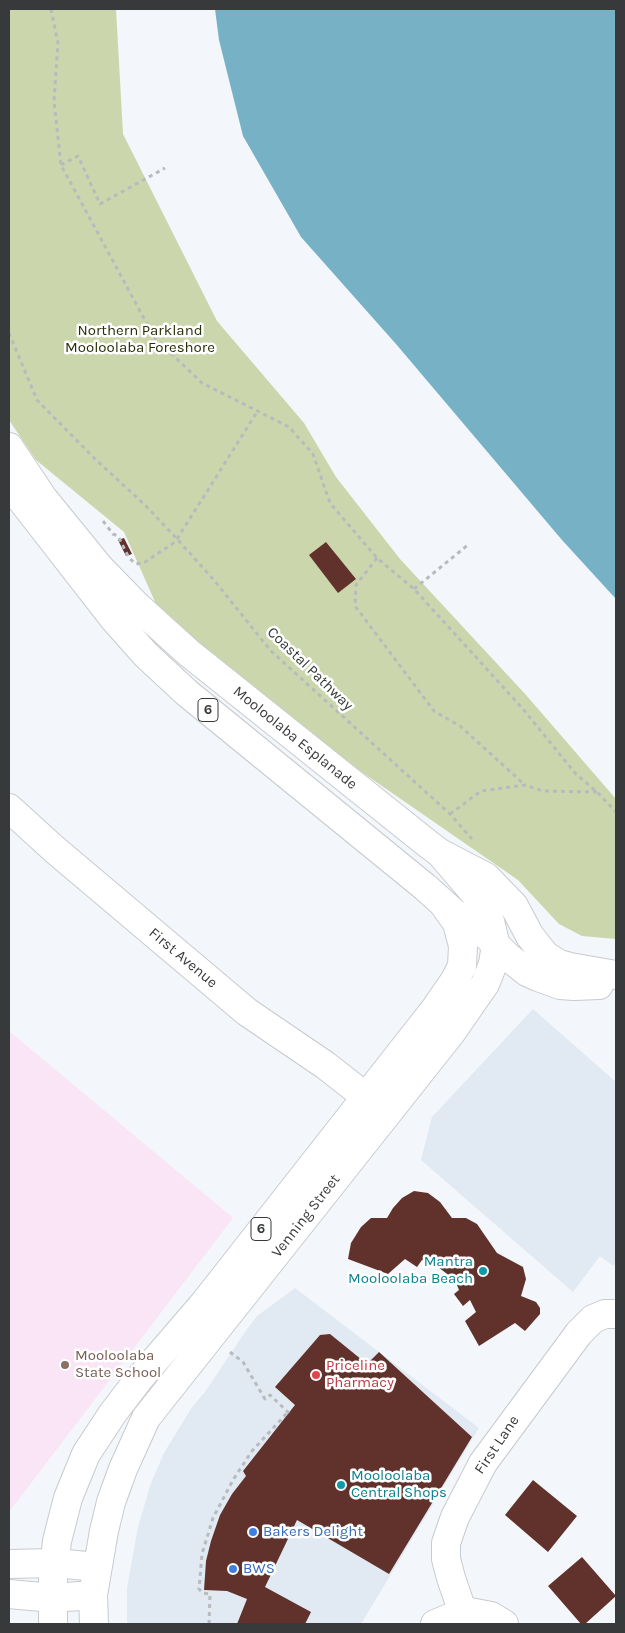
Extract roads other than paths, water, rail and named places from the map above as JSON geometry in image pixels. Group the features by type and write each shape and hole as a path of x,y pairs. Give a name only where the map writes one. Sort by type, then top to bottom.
{"main road":[{"name":"Mooloolaba Esplanade","path":"9,447 43,498 100,568 137,606 189,653 440,853 476,871 497,888 514,906 533,942 553,960 575,968 616,976"},
{"name":"6","path":"9,484 100,603 146,655 187,693 454,912 478,927 495,943"},
{"name":"First Avenue","path":"9,808 54,849 247,1012 325,1065 366,1097"},
{"name":"Venning Street","path":"93,1595 104,1531 117,1484 146,1418 451,1033 485,984 493,964 495,943 490,922 484,906 440,853"},
{"name":"Venning Street","path":"55,1564 60,1528 73,1482 86,1454 102,1427 139,1379 206,1301 435,1009 461,968 463,954 459,930 451,912 442,902"},
{"path":"495,943 507,956 527,972 550,982 574,986 616,983"},
{"name":"First Lane","path":"463,1613 450,1578 446,1559 446,1543 449,1532 463,1502 492,1449 579,1333 593,1319 604,1314 616,1314"},
{"path":"9,1564 55,1564 97,1567"},
{"name":"6","path":"53,1611 55,1564"},
{"path":"9,1594 53,1611 93,1595"},
{"name":"6","path":"93,1595 94,1624"},
{"path":"434,1624 445,1618 463,1613 481,1613 504,1624"}],"water":[{"path":"215,9 616,9 616,599 562,540 396,344 301,237 243,136 219,40"}],"place":[{"name":"Mantra Mooloolaba Beach","path":"483,1271"},
{"name":"Mooloolaba State School","path":"65,1365"},
{"name":"Priceline Pharmacy","path":"316,1375"},
{"name":"Mooloolaba Central Shops","path":"341,1485"},
{"name":"Bakers Delight","path":"253,1532"},
{"name":"BWS","path":"233,1569"}],"park label":[{"name":"Northern Parkland Mooloolaba Foreshore","path":"140,340"}]}
